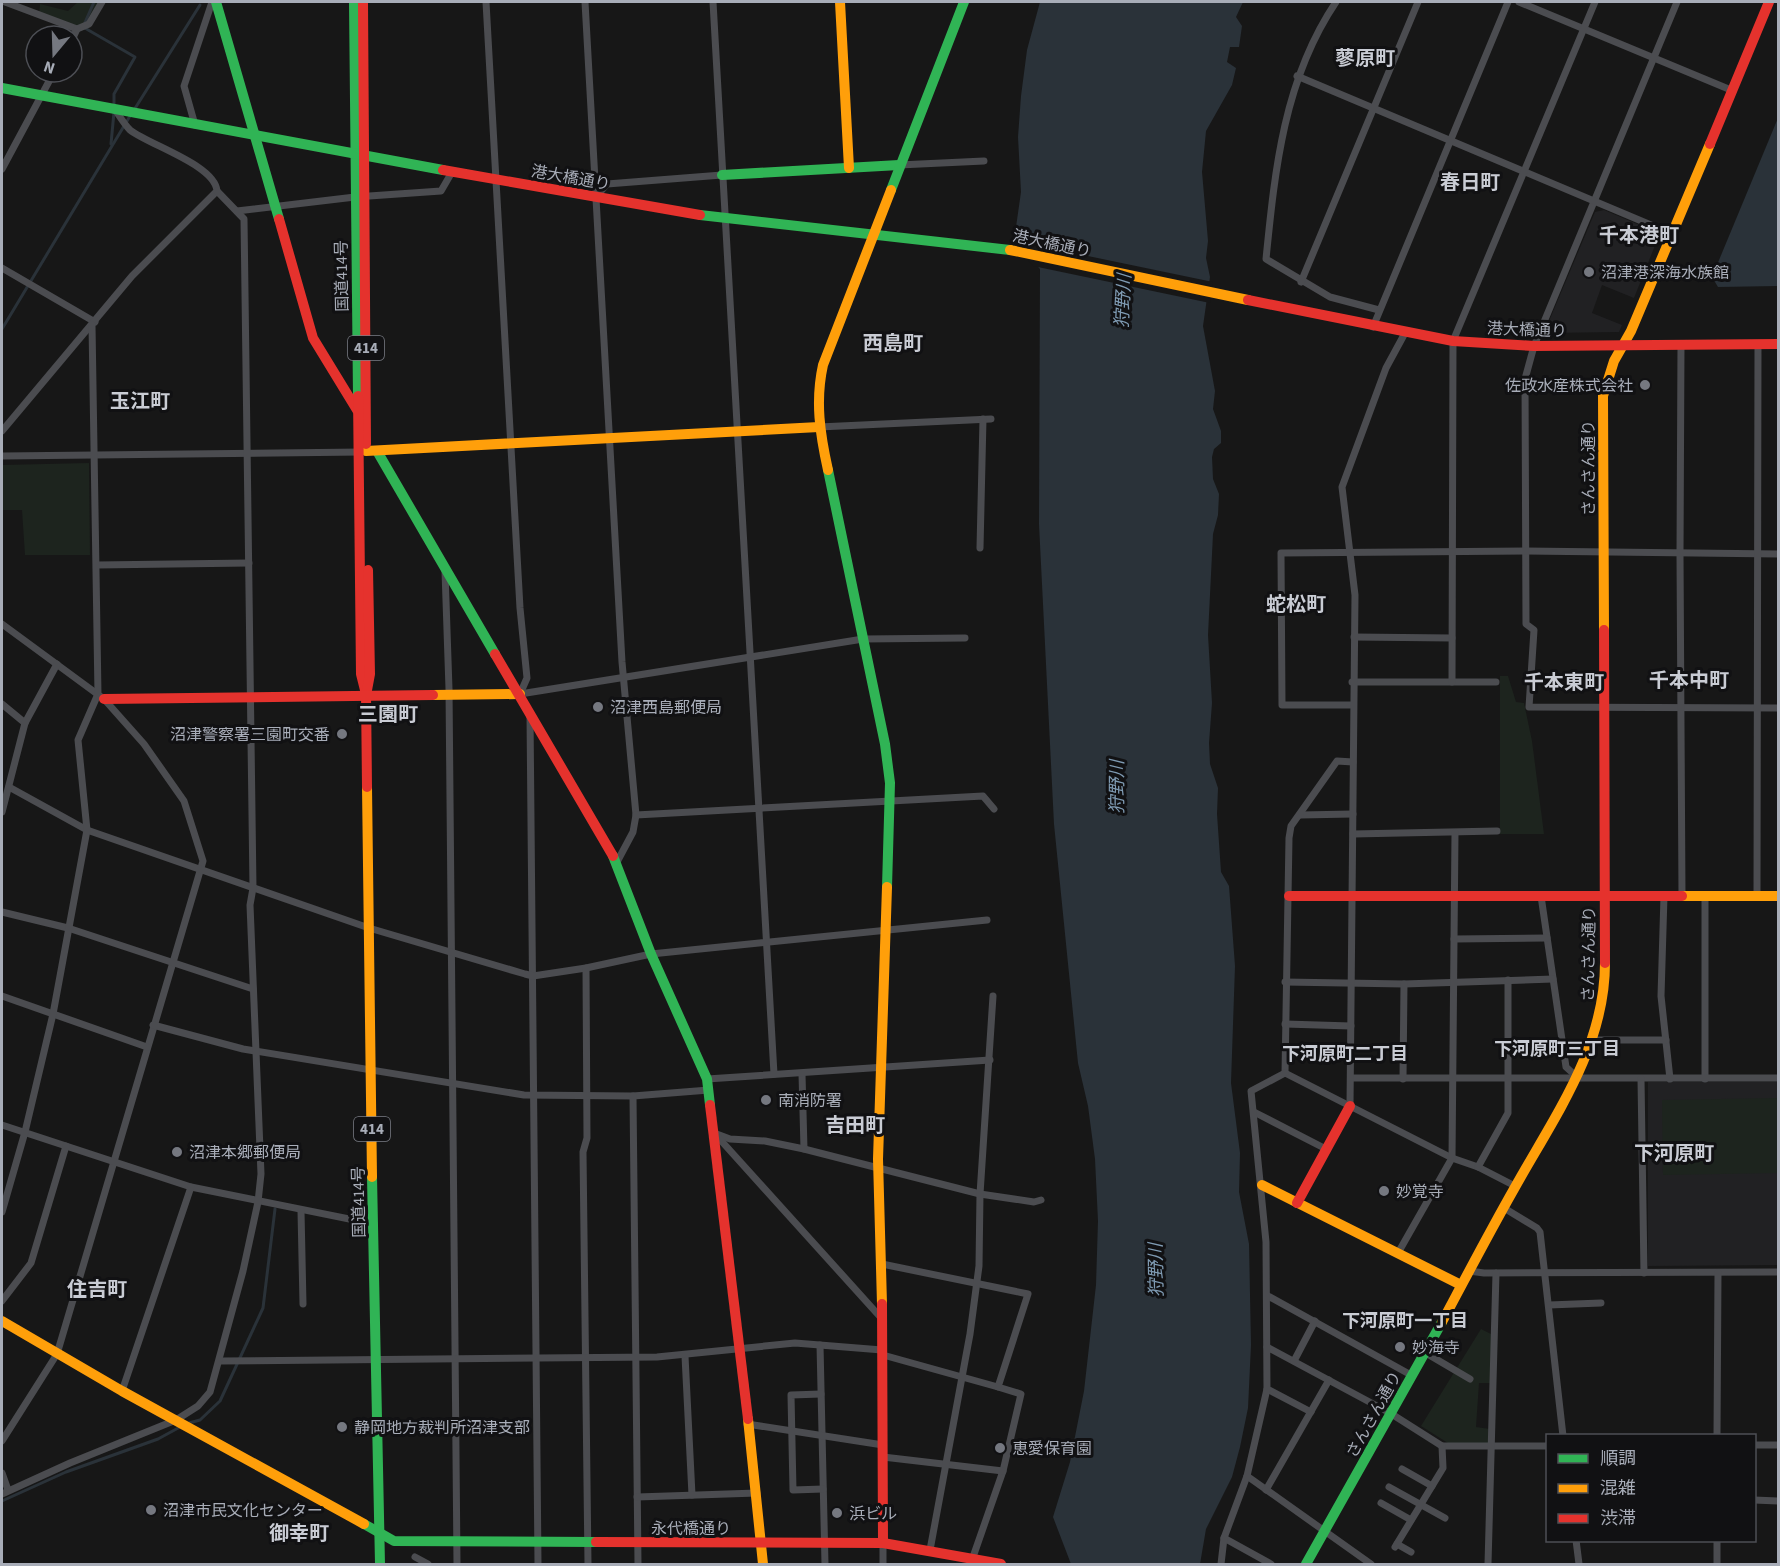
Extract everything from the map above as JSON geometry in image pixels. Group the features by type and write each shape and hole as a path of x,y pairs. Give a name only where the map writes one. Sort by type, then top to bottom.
{"main road":[{"path":"214,2 313,338 332,374 357,410"},
{"name":"国道414号","path":"354,2 361,154"},
{"name":"国道414号","path":"363,2 357,410 367,452"},
{"path":"840,2 849,168"},
{"path":"883,1543 883,1320 878,1168 879,1068 890,783 887,754 819,427 819,376 964,2"},
{"name":"さんさん通り","path":"1306,1564 1577,1077 1594,1040 1605,989 1603,396 1614,361 1624,344 1769,2"},
{"name":"港大橋通り","path":"2,88 452,172 725,219 998,247 1373,327 1453,341 1534,346 1779,344"},
{"path":"722,176 899,165"},
{"name":"国道414号","path":"361,196 370,674 366,694 374,1359 380,1564"},
{"path":"367,452 819,427"},
{"path":"367,452 445,567 617,862 651,954 708,1085 757,1494 763,1564"},
{"path":"101,697 520,694"},
{"path":"1289,896 1353,894 1779,896"},
{"path":"1297,1203 1350,1106"},
{"path":"1262,1185 1461,1285"},
{"name":"永代橋通り","path":"2,1321 122,1391 394,1541 883,1543 978,1558 1001,1564"}],"street":[{"path":"5,2 63,24"},
{"path":"84,26 89,24 102,2"},
{"path":"195,125 184,86 214,2"},
{"path":"486,2 520,608 527,678 520,694"},
{"path":"585,2 609,439 636,815 633,832 617,862"},
{"path":"713,2 774,1074"},
{"path":"1335,2 1297,76 1275,174 1266,259 1330,297 1378,310"},
{"path":"1302,282 1418,2"},
{"path":"1373,327 1378,310 1508,2"},
{"path":"1519,2 1584,27 1731,90"},
{"path":"1452,682 1453,341 1595,2"},
{"path":"1677,2 1534,346 1525,380 1526,624 1534,630 1529,707 1779,708"},
{"path":"1297,76 1670,233"},
{"path":"2,169 47,84"},
{"path":"2,1473 5,1492 176,1420 198,1406 210,1392 219,1361 258,1202 261,1174 254,1051 250,905 253,888 244,219 217,191 216,185 206,173 129,129 116,111"},
{"path":"899,165 984,161"},
{"path":"237,211 361,196 441,191 452,172"},
{"path":"596,197 607,184 722,176"},
{"path":"2,430 132,276 217,191"},
{"path":"2,268 93,324"},
{"path":"2,1212 25,1132 53,1014 87,830 78,740 101,697 93,324"},
{"path":"1350,1106 1354,637 1352,553 1342,487 1386,368 1405,333"},
{"path":"1682,344 1680,554 1682,896"},
{"path":"1757,896 1758,344"},
{"path":"357,410 366,418"},
{"path":"819,427 991,418"},
{"path":"980,548 983,419"},
{"path":"2,456 367,452"},
{"path":"1352,705 1282,705 1281,553 1526,551 1779,554"},
{"path":"97,565 249,562"},
{"path":"445,567 449,695 457,1564"},
{"path":"2,624 101,697 144,744 183,801 202,861 57,1354 2,1441"},
{"path":"1354,637 1452,638"},
{"path":"520,694 863,639 965,638"},
{"path":"2,812 25,723 57,664"},
{"path":"1352,682 1496,682"},
{"path":"2,704 25,723"},
{"path":"530,710 538,1564"},
{"path":"1285,1073 1288,838 1291,826 1337,761 1353,762"},
{"path":"9,787 87,830 369,928 533,976 586,968 651,954 987,920"},
{"path":"636,815 983,796 994,809"},
{"path":"1300,815 1353,814"},
{"path":"1353,834 1497,831"},
{"path":"1398,1253 1452,1158 1455,832"},
{"path":"1541,896 1566,1067 1577,1077"},
{"path":"1664,896 1662,996 1670,1079"},
{"path":"1705,896 1705,1079"},
{"path":"2,912 68,928 253,989"},
{"path":"1454,939 1547,938"},
{"path":"586,968 587,1138 583,1152 588,1564"},
{"path":"1285,982 1404,984 1553,979"},
{"path":"1478,1167 1508,1113 1508,980"},
{"path":"1403,1079 1404,984"},
{"path":"2,996 147,1047"},
{"path":"930,1550 976,1283 993,996"},
{"path":"1285,1024 1352,1026"},
{"path":"153,1025 254,1051 532,1095 633,1096 774,1074 802,1074 990,1060"},
{"path":"1594,1040 1666,1040"},
{"path":"1285,1073 1452,1158 1478,1167 1515,1186"},
{"path":"1221,1564 1224,1538 1248,1476 1266,1389 1268,1296 1262,1185 1251,1090 1285,1073"},
{"path":"802,1074 804,1149"},
{"path":"1351,1078 1779,1078"},
{"path":"1641,1079 1644,1273"},
{"path":"633,1096 638,1564"},
{"path":"1254,1112 1326,1149"},
{"path":"2,1125 191,1186 301,1211 374,1224"},
{"path":"714,1133 730,1139 765,1141 804,1149 980,1194 1034,1202 1041,1200"},
{"path":"714,1133 883,1320"},
{"path":"2,1301 31,1263 66,1146"},
{"path":"122,1391 191,1186"},
{"path":"1504,1208 1540,1230 1563,1434"},
{"path":"301,1211 303,1304"},
{"path":"882,1264 1028,1294 998,1387"},
{"path":"1469,1271 1496,1273 1779,1272"},
{"path":"1488,1564 1496,1273"},
{"path":"1717,1434 1718,1273"},
{"path":"1268,1296 1411,1375"},
{"path":"1550,1305 1601,1303"},
{"path":"1294,1361 1315,1322"},
{"path":"219,1361 685,1356 795,1343 882,1353 1021,1394 1003,1471 978,1558"},
{"path":"820,1345 825,1564"},
{"path":"1267,1347 1390,1413 1442,1446 1546,1446"},
{"path":"1424,1352 1470,1379"},
{"path":"685,1356 692,1495"},
{"path":"1266,1490 1329,1380"},
{"path":"1266,1389 1311,1412"},
{"path":"821,1394 791,1395 793,1490 823,1489"},
{"path":"747,1424 883,1445"},
{"path":"1756,1445 1779,1445"},
{"path":"1411,1552 1396,1545 1443,1468 1442,1446"},
{"path":"883,1457 1003,1471"},
{"path":"1402,1469 1432,1486"},
{"path":"1248,1476 1371,1564"},
{"path":"1389,1487 1445,1518"},
{"path":"637,1497 757,1494"},
{"path":"1756,1500 1779,1501"},
{"path":"1381,1503 1412,1520"},
{"path":"1224,1538 1270,1564"},
{"path":"1576,1542 1579,1564"},
{"path":"1717,1542 1717,1564"},
{"path":"883,1543 883,1564"},
{"path":"415,1557 428,1564"}],"shaded area":[{"path":"78,2 100,2 91,21 83,24 71,24 39,15 40,4 68,11"},
{"path":"1604,210 1656,232 1658,238 1634,298 1602,285 1592,313 1622,325 1619,332 1544,333 1595,212"},
{"path":"89,463 90,555 25,555 22,510 2,510 2,465"},
{"path":"1500,676 1508,676 1516,702 1524,703 1532,741 1544,834 1500,834"},
{"path":"1648,1082 1778,1082 1778,1265 1648,1266"},
{"path":"1778,1098 1778,1173 1663,1175 1662,1100"},
{"path":"1481,1329 1495,1336 1491,1383 1479,1383 1476,1427 1490,1429 1490,1444 1448,1443 1421,1426"}],"water":[{"name":"狩野川","path":"1040,2 1243,2 1236,17 1242,26 1239,47 1230,47 1227,62 1236,68 1232,85 1206,131 1202,172 1208,241 1206,258 1210,277 1203,326 1215,391 1213,409 1221,431 1221,443 1214,449 1212,457 1213,479 1219,494 1218,515 1213,534 1208,635 1212,703 1209,743 1210,764 1218,788 1217,814 1221,872 1229,886 1235,966 1231,1083 1240,1153 1239,1192 1249,1244 1251,1345 1248,1408 1240,1447 1232,1477 1206,1529 1200,1564 1071,1564 1053,1517 1070,1462 1084,1391 1096,1285 1098,1221 1095,1159 1088,1106 1078,1063 1054,824 1039,524 1040,269 1014,241 1021,192 1018,137 1021,96 1027,50"},
{"path":"1778,118 1778,286 1718,287 1712,277"}],"pier":[{"path":"1011,240 1213,282 1210,303 1033,266"}],"waterway":[{"path":"94,2 83,27 135,57 114,94 114,105"},
{"path":"134,110 200,5"},
{"path":"111,144 114,112"},
{"path":"2,329 130,116"},
{"path":"189,1423 200,1420 220,1401 263,1308 275,1209"},
{"path":"2,1501 66,1472 158,1439 180,1427"}],"traffic: fast":[{"path":"216,2 279,219"},
{"path":"354,2 358,396"},
{"path":"891,190 964,2"},
{"path":"2,88 443,170"},
{"path":"722,175 899,165"},
{"path":"700,215 1010,250"},
{"path":"377,451 495,654"},
{"path":"828,470 885,744 890,783 887,887"},
{"path":"613,856 651,954 707,1079 710,1105"},
{"path":"372,1177 380,1564"},
{"path":"1306,1564 1442,1322"},
{"path":"364,1524 394,1541 596,1542"}],"traffic: slow":[{"path":"840,2 849,168"},
{"path":"1604,630 1603,396 1614,361 1631,331 1710,144"},
{"path":"828,470 820,418 819,392 823,365 891,190"},
{"path":"1010,250 1248,300"},
{"path":"366,451 819,427"},
{"path":"433,695 520,694"},
{"path":"367,787 372,1177"},
{"path":"882,1304 878,1159 887,887"},
{"path":"1682,896 1778,896"},
{"path":"1442,1322 1560,1108 1587,1053 1603,994 1605,963"},
{"path":"1262,1185 1461,1285"},
{"path":"2,1321 122,1391 364,1524"},
{"path":"748,1419 763,1564"}],"traffic: jam":[{"path":"363,2 366,444"},
{"path":"1710,144 1769,2"},
{"path":"443,170 700,215"},
{"path":"279,219 313,338 357,410"},
{"path":"1248,300 1453,341 1534,346 1778,344"},
{"path":"358,396 361,674 366,694 367,787"},
{"path":"367,690 370,674 368,570"},
{"path":"1604,630 1605,963"},
{"path":"495,654 613,856"},
{"path":"104,699 433,695"},
{"path":"1289,896 1682,896"},
{"path":"710,1105 748,1419"},
{"path":"1297,1203 1350,1106"},
{"path":"882,1304 883,1543"},
{"path":"596,1542 883,1543 1001,1564"}],"place":[{"name":"沼津港深海水族館","path":"1589,272"},
{"name":"佐政水産株式会社","path":"1645,385"},
{"name":"沼津西島郵便局","path":"598,707"},
{"name":"沼津警察署三園町交番","path":"342,734"},
{"name":"南消防署","path":"766,1100"},
{"name":"沼津本郷郵便局","path":"177,1152"},
{"name":"妙覚寺","path":"1384,1191"},
{"name":"妙海寺","path":"1400,1347"},
{"name":"静岡地方裁判所沼津支部","path":"342,1427"},
{"name":"恵愛保育園","path":"1000,1448"},
{"name":"沼津市民文化センター","path":"151,1510"},
{"name":"浜ビル","path":"837,1513"}],"district":[{"name":"蓼原町","path":"1365,58"},
{"name":"春日町","path":"1470,182"},
{"name":"千本港町","path":"1639,235"},
{"name":"西島町","path":"893,343"},
{"name":"玉江町","path":"140,401"},
{"name":"蛇松町","path":"1296,604"},
{"name":"千本中町","path":"1689,680"},
{"name":"千本東町","path":"1564,682"},
{"name":"三園町","path":"388,714"},
{"name":"下河原町三丁目","path":"1557,1049"},
{"name":"下河原町二丁目","path":"1345,1054"},
{"name":"吉田町","path":"855,1125"},
{"name":"下河原町","path":"1674,1153"},
{"name":"住吉町","path":"97,1289"},
{"name":"下河原町一丁目","path":"1405,1321"},
{"name":"御幸町","path":"299,1533"}]}
